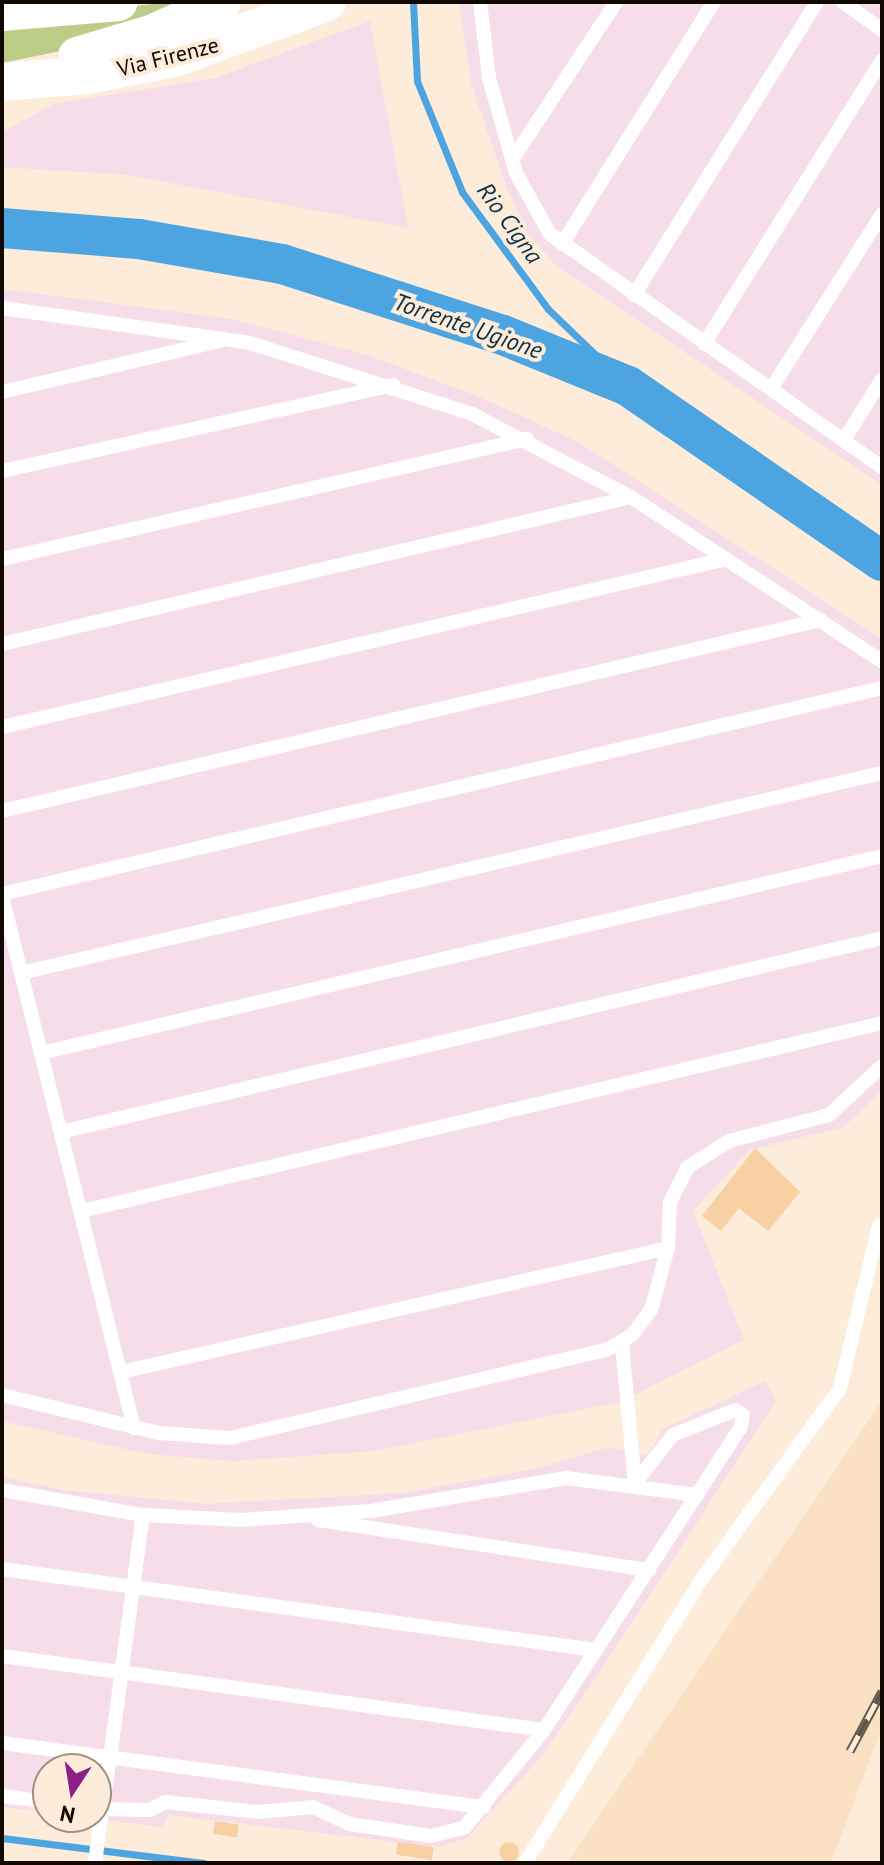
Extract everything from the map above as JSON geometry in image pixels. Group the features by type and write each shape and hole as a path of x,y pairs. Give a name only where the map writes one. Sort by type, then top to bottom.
{"main road":[{"path":"2,12 119,2"},
{"name":"Via Firenze","path":"2,82 151,34 222,2"},
{"name":"Via Firenze","path":"2,82 175,58 327,2"}],"lane":[{"path":"480,2 489,78 512,160 550,234 882,467"},
{"path":"512,160 616,2"},
{"path":"562,244 714,2"},
{"path":"634,295 817,2"},
{"path":"843,2 882,30"},
{"path":"704,344 882,60"},
{"path":"771,389 882,214"},
{"path":"2,308 227,339 394,385 528,439 631,497 882,661"},
{"path":"2,392 227,339"},
{"path":"844,440 882,379"},
{"path":"2,471 394,385"},
{"path":"2,559 528,439"},
{"path":"2,644 631,497"},
{"path":"2,727 726,559"},
{"path":"2,811 821,620"},
{"path":"134,1428 2,895 882,688"},
{"path":"21,973 882,773"},
{"path":"41,1053 882,856"},
{"path":"61,1132 882,938"},
{"path":"82,1211 882,1023"},
{"path":"2,1395 134,1428 184,1437 247,1435 622,1344 651,1310 668,1248 670,1202 688,1167 729,1141 829,1115 882,1066"},
{"path":"525,1863 699,1583 840,1388 881,1225 882,1210"},
{"path":"121,1372 668,1248"},
{"path":"622,1344 635,1483"},
{"path":"112,1809 150,1810 165,1802 258,1812 292,1804 349,1824 444,1837 484,1807 544,1730 741,1427 743,1415 735,1410 673,1435 635,1483"},
{"path":"2,1490 143,1515 311,1518 566,1478 635,1483 697,1495"},
{"path":"111,1753 143,1515"},
{"path":"311,1518 350,1530 649,1570"},
{"path":"2,1569 596,1650"},
{"path":"2,1656 544,1730"},
{"path":"2,1743 74,1753"},
{"path":"112,1758 484,1807"},
{"path":"2,1796 32,1800"},
{"path":"95,1863 98,1833"}],"shaded area":[{"path":"459,2 882,2 882,485 555,265 526,231 503,178 471,83"},
{"path":"370,21 408,228 129,175 2,167 2,132 54,104 215,78"},
{"path":"2,289 232,319 367,355 477,396 578,442 882,639 882,1090 844,1127 750,1150 693,1211 744,1340 620,1402 374,1451 233,1461 148,1454 2,1421"},
{"path":"765,1381 776,1401 540,1758 467,1838 440,1847 168,1815 163,1827 112,1821 112,1753 32,1753 32,1810 2,1807 2,1477 63,1490 205,1504 404,1493 534,1469 610,1447 648,1456 663,1429"},
{"path":"882,1401 882,1727 831,1863 567,1863"}],"green space":[{"path":"168,2 197,2 75,48 2,63 2,23"}],"building":[{"path":"755,1148 800,1192 768,1231 739,1208 721,1231 702,1216"},
{"path":"215,1821 239,1825 237,1838 213,1834"},
{"path":"398,1842 434,1847 432,1860 396,1855"},
{"path":"505,1842 513,1842 519,1852 513,1862 505,1862 499,1856 499,1848"}],"waterway":[{"name":"Rio Cigna","path":"413,2 417,81 462,192 548,309 628,386"},
{"name":"Torrente Ugione","path":"2,228 139,239 282,264 503,335 628,386 882,561"},
{"path":"2,1838 203,1863"}],"railway":[{"path":"850,1751 882,1691"}]}
